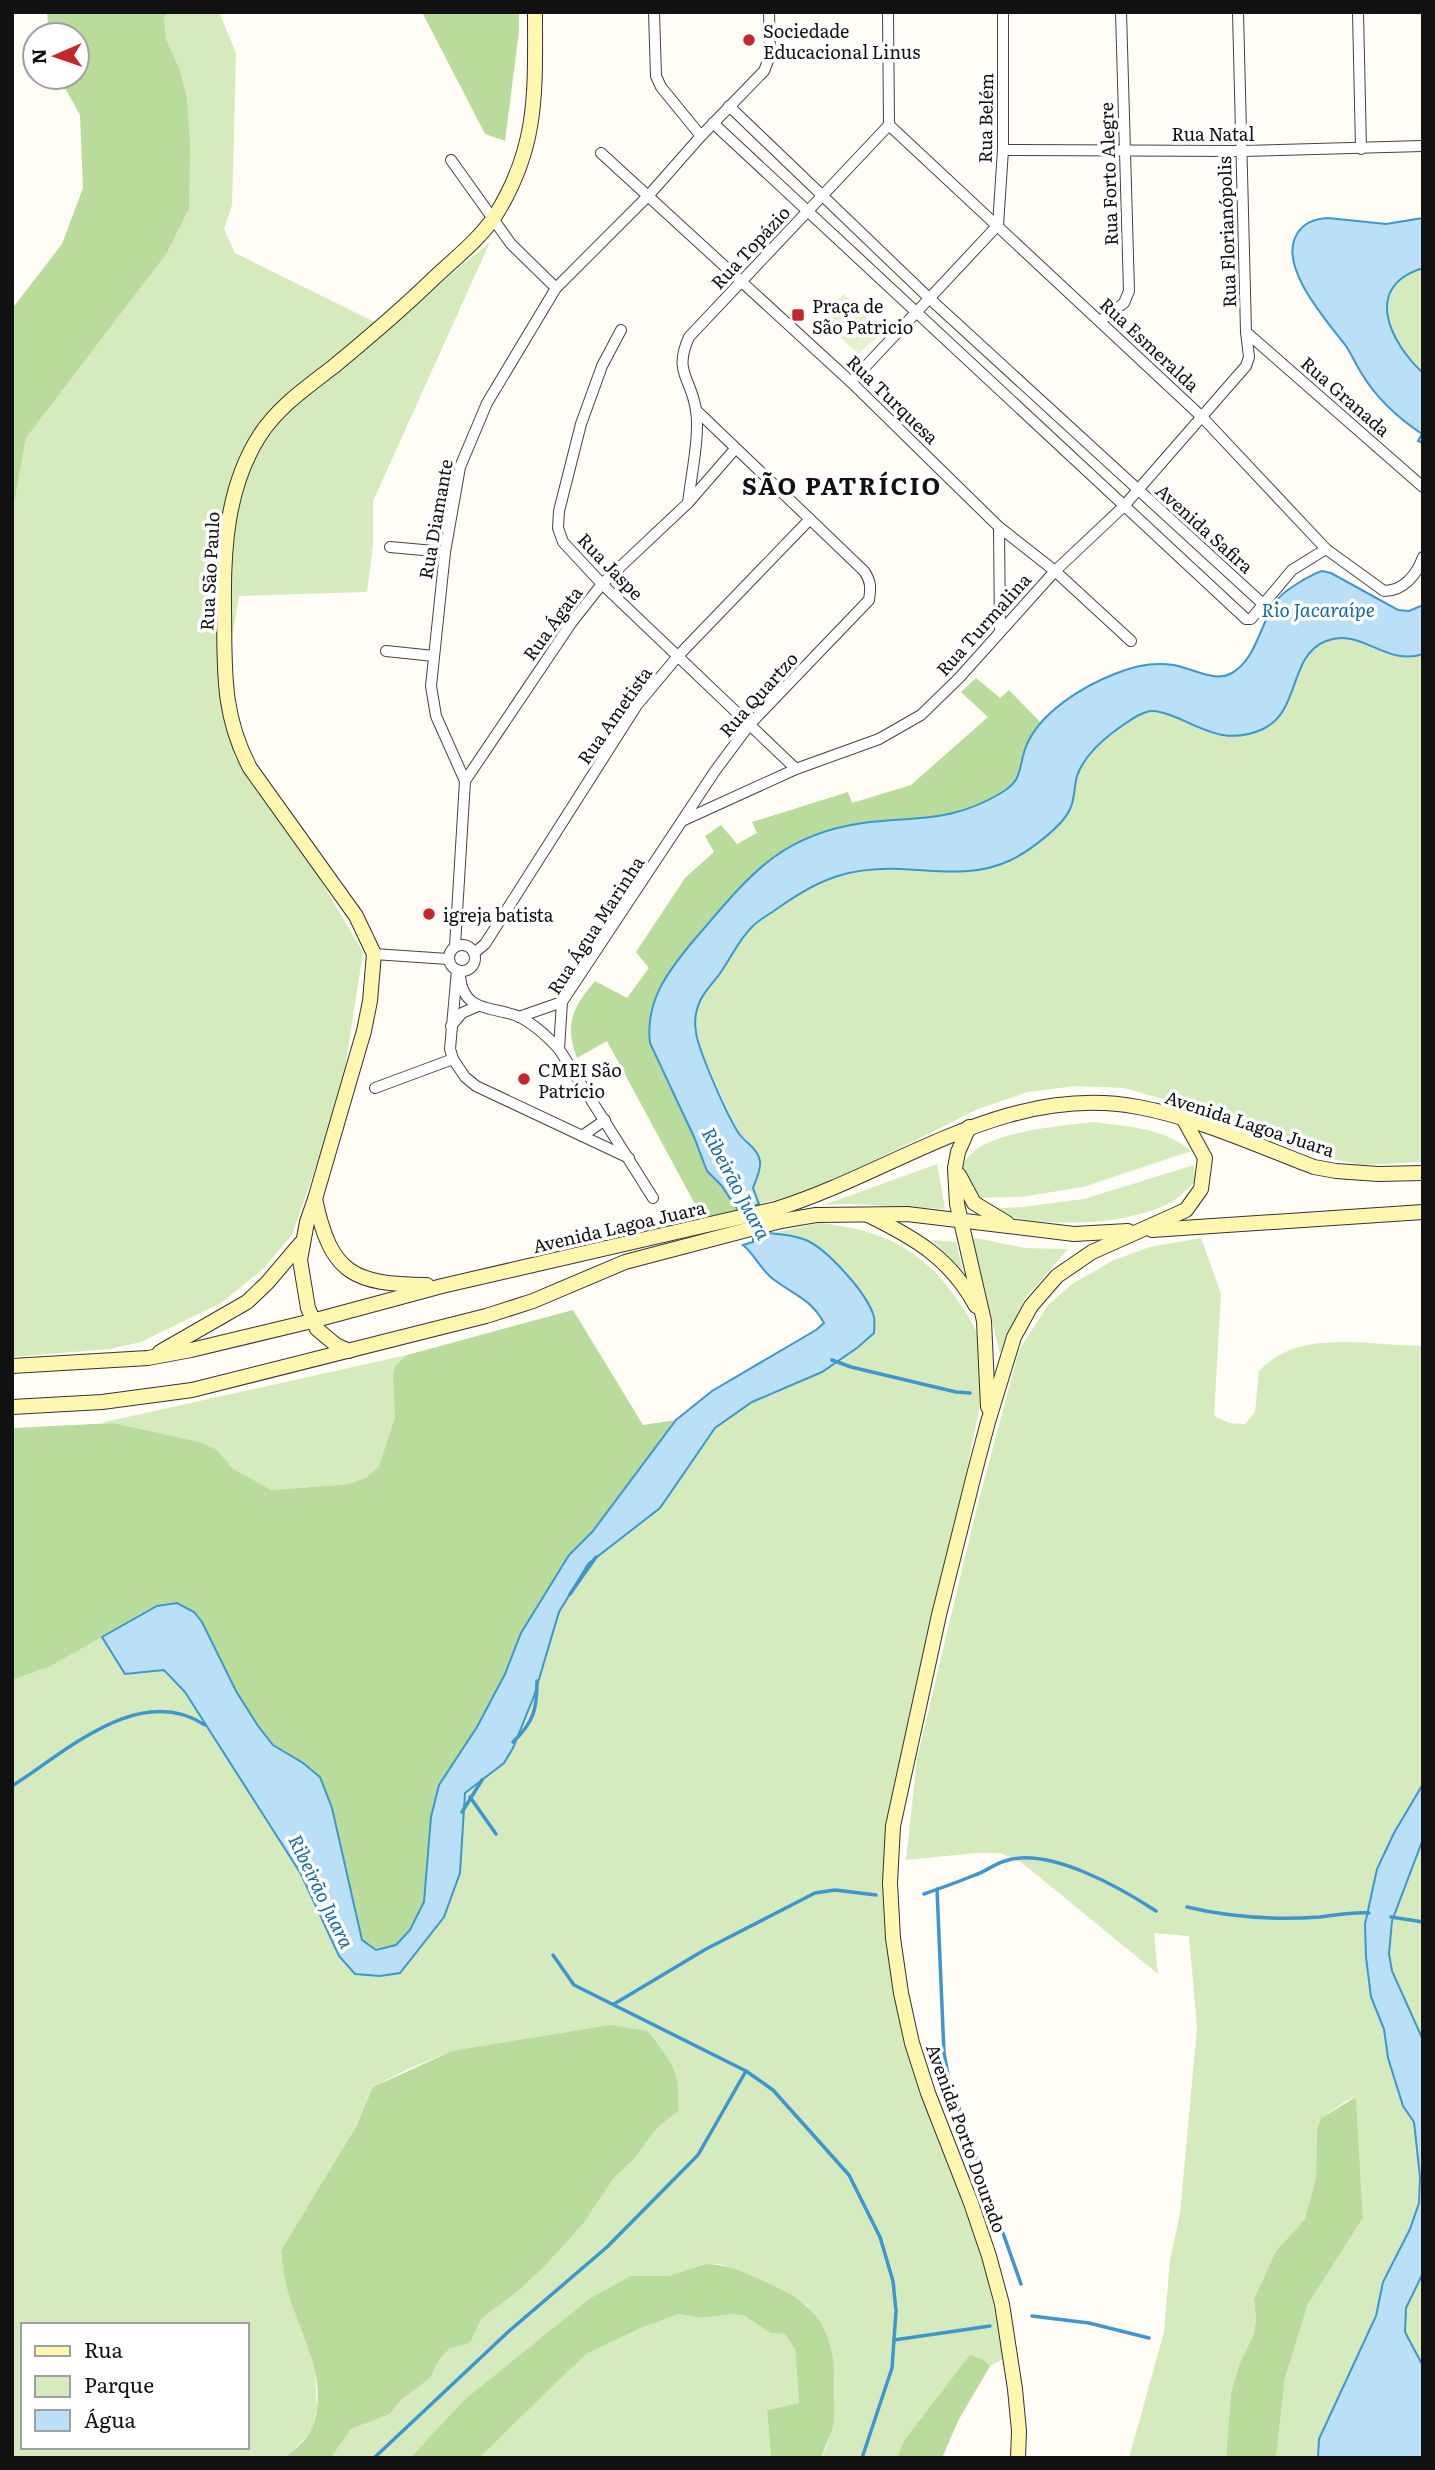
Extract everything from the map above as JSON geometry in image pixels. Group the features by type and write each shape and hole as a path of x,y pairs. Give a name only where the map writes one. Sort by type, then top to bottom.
{"main road":[{"name":"Rua São Paulo","path":"374,954 356,916 250,768 238,744 230,719 225,671 224,584 229,520 236,487 247,459 260,434 278,411 408,304 494,218 515,179 531,132 535,84 535,12"},
{"path":"349,1351 324,1336 312,1321 300,1260 301,1243 364,1031 374,954"},
{"name":"Avenida Lagoa Juara","path":"12,1407 152,1396 192,1390 512,1308 625,1262 718,1238 779,1215 970,1127 1022,1111 1057,1104 1099,1102 1138,1107 1183,1118 1314,1167 1378,1174 1423,1173"},
{"path":"988,1422 1014,1337 1031,1306 1057,1276 1092,1252 1186,1210 1201,1189 1205,1158 1183,1118"},
{"path":"970,1127 958,1152 955,1168 957,1204 984,1321 988,1422"},
{"path":"955,1168 974,1203 1015,1228"},
{"path":"315,1199 326,1239 344,1266 356,1275 388,1284 442,1286"},
{"name":"Avenida Lagoa Juara","path":"12,1366 148,1358 191,1350 442,1286 717,1223 779,1215 907,1214 1074,1234 1423,1212"},
{"path":"863,1213 909,1235 931,1251 967,1289 984,1321"},
{"path":"148,1358 247,1302 301,1243"},
{"name":"Avenida Porto Dourado","path":"988,1422 937,1625 893,1826 890,1883 893,1938 912,2043 937,2119 989,2256 1002,2304 1015,2389 1018,2458"}],"street":[{"path":"654,12 656,76 661,87 701,136"},
{"name":"Rua Diamante","path":"455,946 466,781 436,716 430,687 445,552 460,467 486,403 556,288 649,195 764,71 770,55 769,12"},
{"path":"888,12 889,125"},
{"name":"Rua Belém","path":"998,225 1003,150 1003,12"},
{"name":"Rua Forto Alegre","path":"1100,321 1124,303 1129,292 1121,12"},
{"name":"Rua Florianópolis","path":"1238,12 1246,332 1249,357 1246,366"},
{"path":"1357,12 1361,149"},
{"name":"Avenida Safira","path":"729,106 929,298 1263,604"},
{"path":"713,123 1246,619 1251,619 1292,570 1326,549"},
{"name":"Rua Topázio","path":"696,410 682,368 682,353 689,337 889,125"},
{"name":"Rua Esmeralda","path":"889,125 1202,417 1326,549 1384,591 1400,589 1419,570 1423,556"},
{"name":"Rua Natal","path":"1003,150 1241,151 1423,146"},
{"name":"Rua Turquesa","path":"601,153 851,382 999,527 1055,570 1131,641"},
{"path":"451,160 517,251 556,288"},
{"path":"851,382 998,225"},
{"name":"Rua Jaspe","path":"621,330 601,366 581,424 559,511 558,528 563,542 603,584 796,769"},
{"name":"Rua Granada","path":"1246,332 1423,487"},
{"name":"Rua Turmalina","path":"684,820 796,769 879,739 920,715 959,678 1055,570 1123,507 1246,366"},
{"path":"696,410 810,519"},
{"path":"688,503 696,410"},
{"name":"Rua Ágata","path":"466,781 553,648 603,584 688,503 735,449"},
{"name":"Rua Quartzo","path":"684,820 715,771 750,724 869,600 870,580 864,571 810,519"},
{"name":"Rua Ametista","path":"474,953 485,944 637,705 678,656 810,519"},
{"path":"999,527 1000,631"},
{"path":"390,547 445,552"},
{"path":"386,651 434,656"},
{"name":"Rua Água Marinha","path":"559,1049 562,1002 684,820"},
{"path":"458,971 470,968 475,959 474,953 464,944 455,946 448,958 451,966 458,971 464,992 478,1006 519,1017 546,1035 559,1049 653,1198"},
{"path":"374,954 448,958"},
{"path":"458,971 451,1026 453,1059 465,1077 476,1086 629,1158"},
{"path":"519,1017 562,1002"},
{"path":"451,1026 462,1013 478,1006"},
{"path":"375,1088 453,1059"},
{"path":"582,1136 605,1120"}],"green space":[{"path":"47,12 169,12 164,18 166,39 179,68 187,99 190,144 189,209 167,253 26,438 12,515 12,309 62,244 83,188 80,115 67,91 91,91 91,21 48,21"},
{"path":"169,12 219,12 236,53 232,205 224,229 235,253 387,328 490,242 373,501 373,545 367,592 239,596 222,698 235,757 313,868 363,952 341,1094 292,1235 262,1270 221,1303 141,1342 110,1349 12,1357 12,515 26,438 167,253 189,209 179,68 166,39 164,18"},
{"path":"422,12 519,12 505,141 485,134"},
{"path":"1423,268 1423,373 1400,346 1392,331 1387,301 1393,288 1404,277"},
{"path":"844,294 882,333 858,354 820,319"},
{"path":"1344,637 1393,655 1423,654 1423,1162 1363,1165 1311,1155 1191,1107 1124,1088 1075,1086 1028,1092 978,1109 817,1189 759,1204 753,1188 759,1172 735,1126 699,1046 695,1031 700,1000 723,970 739,942 754,925 827,878 868,869 924,871 1071,808 1078,776 1086,758 1113,733 1143,713 1285,709 1304,662 1310,654 1318,646"},
{"path":"976,678 1000,698 1009,690 1041,723 1025,750 1019,775 1013,785 977,807 934,818 864,823 802,840 656,1058 694,1137 707,1171 721,1185 740,1213 703,1219 607,1041 577,1058 571,1035 576,1008 595,981 627,998 649,968 636,952 685,878 714,852 705,836 721,825 737,844 757,833 752,822 848,792 852,803 911,785 988,717 961,692"},
{"path":"1095,1122 1158,1133 1181,1143 1191,1151 1083,1187 1021,1197 970,1198 962,1178 965,1162 976,1150 1015,1134"},
{"path":"937,1164 945,1209 824,1205"},
{"path":"1194,1165 1195,1182 1177,1199 1127,1217 1102,1221 1051,1222 1027,1220 982,1209 1084,1199"},
{"path":"819,1223 861,1230 897,1244 929,1266 943,1281 978,1335 983,1390 890,1844 908,2047 932,2125 983,2257 1005,2358 990,2366 984,2360 903,2442 897,2458 822,2458 833,2427 835,2380 830,2344 808,2306 779,2288 746,2274 720,2264 706,2264 668,2276 630,2276 589,2299 464,2400 410,2458 331,2458 351,2429 390,2414 400,2401 430,2378 439,2360 450,2348 470,2342 481,2319 543,2268 583,2224 614,2178 634,2159 657,2128 678,2110 672,2067 648,2031 452,2051 373,2087 356,2125 314,2197 307,2341 315,2372 317,2407 311,2432 285,2458 12,2458 12,1680 49,1667 102,1637 125,1674 164,1670 185,1692 301,1874 339,1956 463,1808 465,1793 504,1763 534,1696 559,1612 588,1564 660,1508 715,1428 752,1402 822,1372 839,1359 865,1299 826,1255 803,1240 773,1233"},
{"path":"976,1238 1024,1248 1068,1249 1025,1298 1000,1353 972,1244"},
{"path":"1201,1238 1221,1294 1214,1416 1229,1423 1245,1424 1255,1412 1259,1371 1276,1357 1292,1349 1348,1342 1423,1346 1423,1784 1394,1833 1377,1869 1365,1925 1371,1997 1384,2029 1388,2058 1403,2106 1414,2122 1420,2178 1419,2203 1410,2229 1383,2282 1376,2316 1319,2439 1318,2458 1276,2458 1285,2378 1308,2304 1363,2218 1356,2097 1321,2118 1317,2129 1316,2177 1305,2219 1276,2251 1254,2299 1254,2334 1239,2365 1231,2393 1226,2458 1129,2458 1164,2332 1170,2260 1180,2214 1197,2028 1189,1936 1154,1933 1158,1974 1021,1862 1000,1853 906,1860 917,1759 976,1511 1019,1350 1048,1305 1072,1284 1114,1260 1150,1247"},
{"path":"932,1240 956,1242 963,1271"},
{"path":"573,1310 643,1425 676,1420 593,1531 569,1555 521,1633 505,1674 477,1727 439,1785 431,1817 424,1902 409,1930 395,1945 376,1950 362,1940 351,1900 273,1745 244,1705 212,1640 194,1612 157,1606 49,1667 12,1680 12,1431 15,1428 113,1423 199,1442 217,1450 233,1469 272,1490 350,1484 367,1477 379,1466 395,1417 395,1366 407,1355"},
{"path":"407,1355 395,1366 395,1417 379,1466 367,1477 350,1484 272,1490 232,1469 217,1450 114,1423 100,1423"},
{"path":"1423,1839 1423,2040 1392,1970 1390,1938 1398,1904"},
{"path":"611,2025 648,2031 673,2067 678,2084 679,2110 657,2128 634,2159 614,2178 583,2224 543,2268 481,2319 470,2343 450,2348 439,2360 430,2378 400,2401 390,2414 351,2429 331,2458 285,2458 309,2434 318,2394 311,2358 287,2288 281,2251 356,2126 373,2087 452,2051"},
{"path":"1356,2097 1363,2218 1308,2304 1285,2378 1276,2458 1226,2458 1231,2393 1239,2365 1254,2334 1254,2299 1276,2251 1305,2219 1316,2177 1317,2129 1321,2118"},
{"path":"706,2264 738,2270 786,2292 802,2302 822,2326 833,2356 834,2411 833,2427 822,2458 771,2458 767,2410 799,2403 795,2349 785,2334 771,2333 745,2316 733,2314 700,2318 679,2314 643,2327 586,2354 479,2458 410,2458 464,2400 589,2299 630,2276 668,2276"},
{"path":"1423,2273 1423,2366 1405,2332 1406,2308"},
{"path":"679,2314 700,2318 733,2314 745,2316 785,2334 795,2349 799,2403 767,2410 771,2458 479,2458 586,2354 643,2327"},
{"path":"970,2355 984,2360 990,2366 958,2421 942,2458 897,2458 903,2442"}],"water":[{"path":"1328,218 1386,224 1423,218 1423,268 1404,277 1393,288 1387,301 1392,331 1400,346 1423,373 1423,443 1418,441 1422,434 1374,392 1299,277 1293,247 1297,234 1310,222"},
{"name":"Rio Jacaraípe","path":"1322,571 1331,573 1398,610 1409,611 1423,605 1423,654 1410,657 1397,655 1351,639 1326,641 1314,648 1305,659 1284,710 1275,721 1263,729 1240,736 1200,728 1161,712 1141,714 1101,742 1083,763 1077,776 1070,809 1060,823 1035,845 1011,860 971,871 883,869 851,872 809,888 759,920 748,931 703,995 695,1024 702,1054 722,1101 740,1135 755,1150 760,1161 753,1188 759,1204 740,1213 721,1185 707,1171 650,1043 649,1028 655,1000 667,975 748,879 786,849 833,829 863,823 950,814 983,803 1001,793 1013,784 1019,774 1025,749 1040,724 1063,702 1104,679 1130,668 1159,664 1217,676 1230,674 1246,660 1280,596"},
{"path":"768,1233 806,1240 835,1262 870,1307 874,1319 874,1333 822,1372 752,1402 715,1428 660,1508 588,1564 559,1612 534,1696 513,1748 504,1763 465,1793 460,1873 444,1917 400,1973 380,1976 355,1974 339,1956 301,1874 185,1692 164,1670 125,1674 102,1637 157,1606 177,1603 194,1612 258,1726 273,1745 320,1777 332,1808 362,1940 376,1950 396,1945 410,1930 424,1902 431,1817 439,1785 477,1727 505,1674 521,1633 569,1555 593,1531 676,1420 712,1391 824,1323 807,1302 769,1275 743,1245 753,1242 753,1237"},
{"path":"1423,1784 1423,1839 1392,1921 1389,1954 1392,1971 1423,2040 1423,2273 1406,2308 1405,2332 1423,2366 1423,2458 1318,2458 1319,2439 1376,2316 1383,2282 1410,2229 1419,2203 1420,2177 1414,2122 1403,2106 1388,2058 1384,2029 1371,1997 1365,1924 1377,1869 1394,1833"}],"waterway":[{"path":"832,1360 851,1367 970,1393"},
{"name":"Ribeirão Juara","path":"570,1594 596,1557"},
{"name":"Ribeirão Juara","path":"513,1742 526,1728 533,1714 537,1681"},
{"name":"Ribeirão Juara","path":"12,1786 79,1740 129,1716 155,1712 180,1714 205,1725"},
{"name":"Ribeirão Juara","path":"462,1812 482,1780"},
{"path":"470,1797 496,1834"},
{"path":"924,1894 979,1874 1005,1861 1042,1859 1104,1881 1156,1911"},
{"path":"937,1889 944,2053 949,2080 1021,2284"},
{"path":"614,2004 706,1949 815,1893 835,1890 876,1895"},
{"path":"1187,1907 1270,1918 1369,1913"},
{"path":"1391,1917 1423,1922"},
{"path":"553,1955 574,1985 746,2071 773,2090 849,2175 880,2237 893,2281 896,2311 892,2368 862,2458"},
{"path":"374,2458 508,2332 607,2247 698,2155 746,2071"},
{"path":"1032,2316 1089,2323 1149,2338"},
{"path":"894,2340 990,2326"}],"place":[{"name":"Sociedade Educacional Linus","path":"749,40"},
{"name":"Praça de São Patricio","path":"798,315"},
{"name":"igreja batista","path":"429,914"},
{"name":"CMEI São Patrício","path":"524,1079"}],"district":[{"name":"SÃO PATRÍCIO","path":"842,484"}]}
